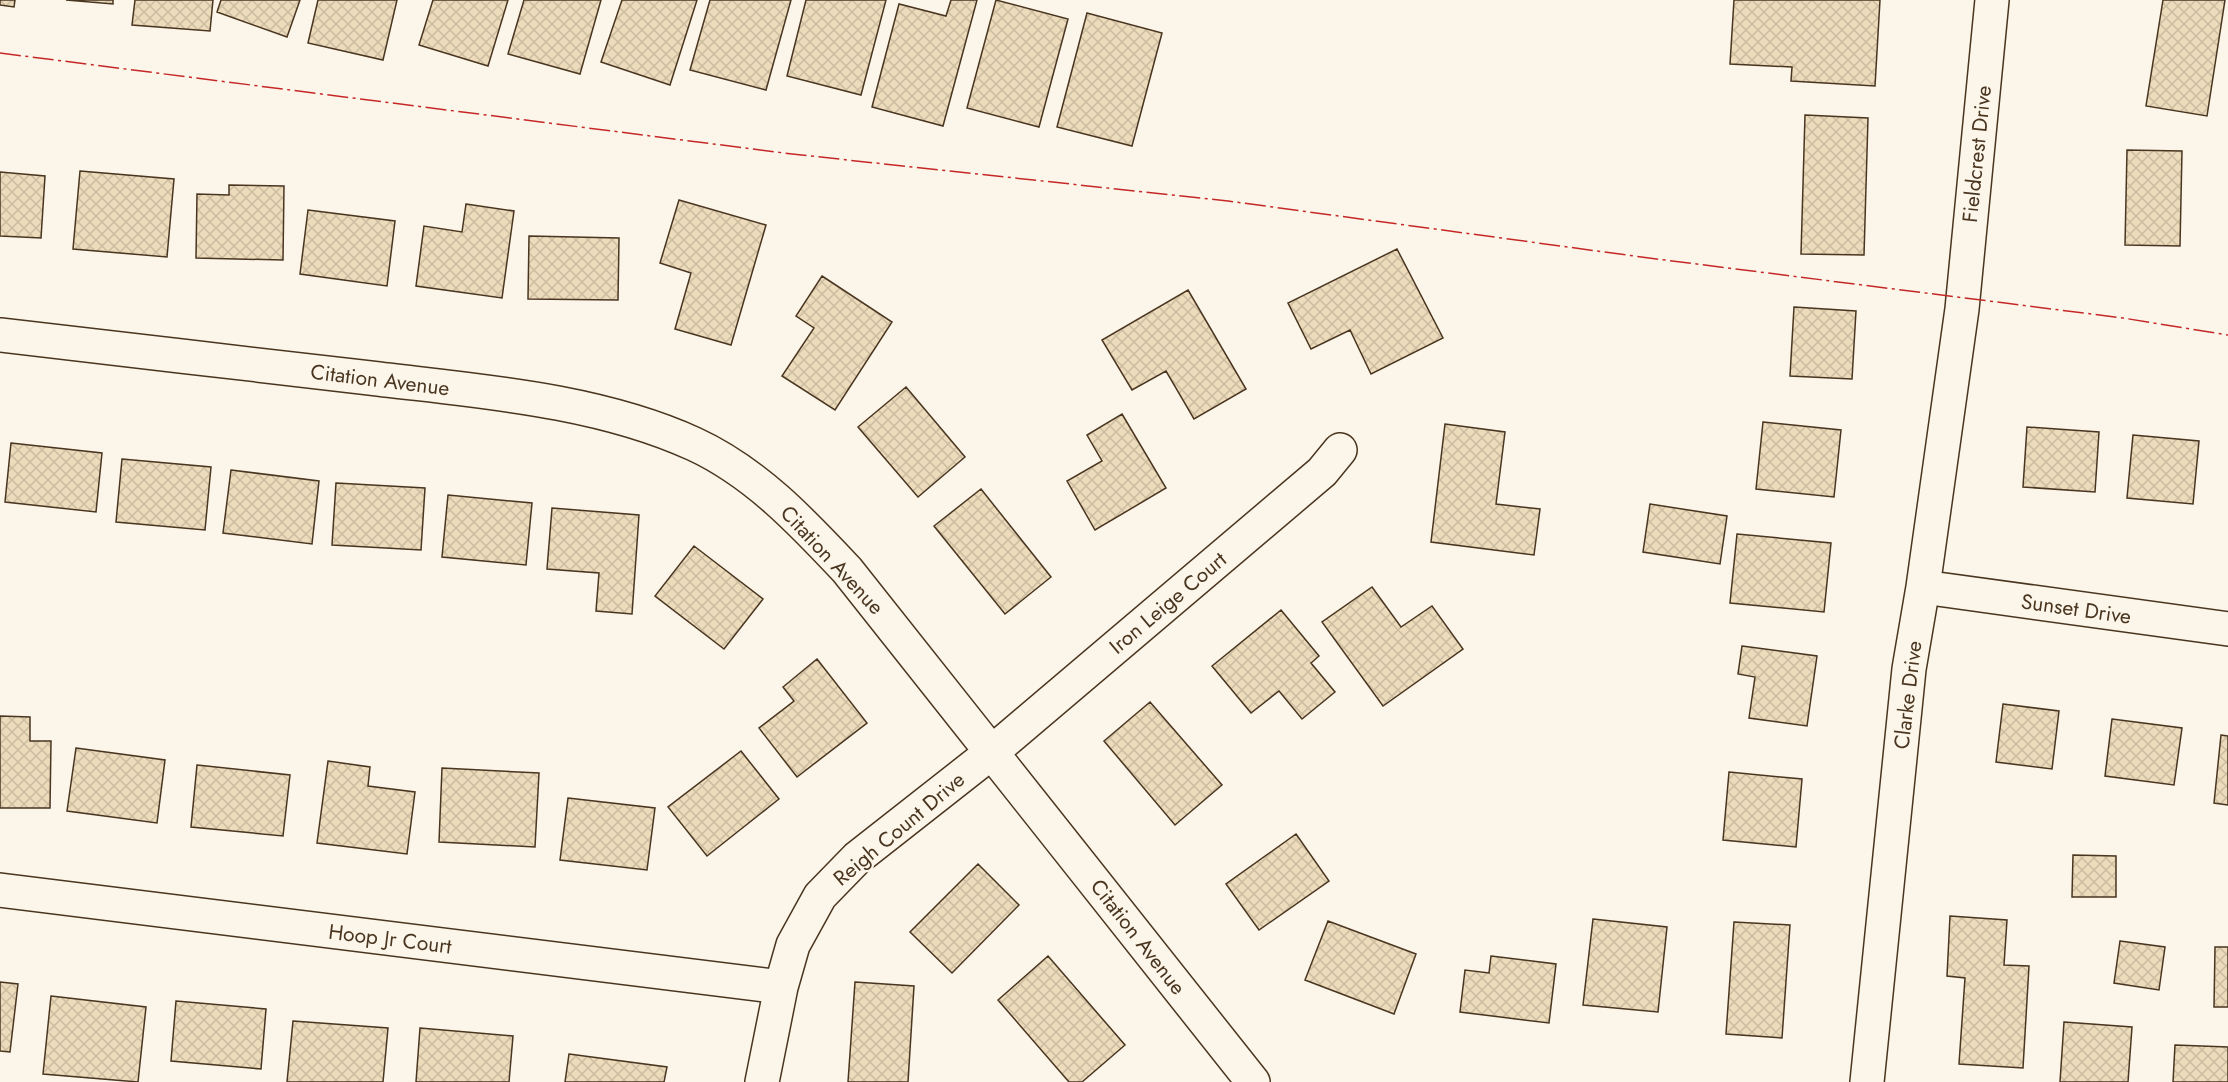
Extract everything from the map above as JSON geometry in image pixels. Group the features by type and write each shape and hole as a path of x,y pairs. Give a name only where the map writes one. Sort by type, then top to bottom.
{"street":[{"name":"Fieldcrest Drive","path":"1962,309 1992,0"},
{"name":"Clarke Drive","path":"1867,1082 1910,669 1962,309"},
{"name":"Citation Avenue","path":"0,335 431,386 574,406 636,421 695,445 750,478 801,521 847,570 1253,1082"},
{"name":"Iron Leige Court","path":"992,752 1322,472 1340,450"},
{"name":"Sunset Drive","path":"1923,587 2228,629"},
{"name":"Reigh Count Drive","path":"762,1082 781,987 793,945 820,896 857,858 992,752"},
{"name":"Hoop Jr Court","path":"0,890 781,987"}],"building":[{"path":"0,0 15,0 14,7 0,5"},
{"path":"66,0 113,0 113,4"},
{"path":"135,0 213,0 210,31 132,25"},
{"path":"221,0 300,0 287,37 217,12"},
{"path":"318,0 397,0 383,60 308,43"},
{"path":"433,0 508,0 488,66 419,45"},
{"path":"524,0 601,0 580,74 508,54"},
{"path":"622,0 697,0 670,85 601,62"},
{"path":"710,0 791,0 766,90 690,70"},
{"path":"806,0 886,0 861,95 787,76"},
{"path":"951,0 977,0 943,126 872,107 899,4 946,16"},
{"path":"996,0 1068,19 1039,127 967,108"},
{"path":"1734,0 1880,0 1875,86 1791,81 1792,67 1730,64"},
{"path":"2163,0 2225,0 2207,116 2146,106"},
{"path":"1087,13 1162,33 1132,146 1057,127"},
{"path":"1805,115 1868,118 1864,255 1801,254"},
{"path":"2127,150 2182,151 2180,246 2125,245"},
{"path":"80,171 174,179 167,257 73,249"},
{"path":"0,172 45,176 41,238 0,236"},
{"path":"229,185 284,186 283,260 196,258 197,194 229,195"},
{"path":"679,200 766,225 731,345 675,329 691,273 660,263"},
{"path":"466,204 514,211 502,298 416,286 424,226 462,232"},
{"path":"308,210 395,221 387,286 300,274"},
{"path":"529,236 619,238 618,300 528,299"},
{"path":"1397,249 1443,338 1371,374 1350,330 1311,349 1288,303"},
{"path":"822,276 892,322 835,410 782,376 814,328 796,316"},
{"path":"1188,290 1246,389 1194,419 1166,371 1132,390 1102,340"},
{"path":"1794,307 1856,311 1852,379 1790,376"},
{"path":"906,387 965,457 918,497 858,427"},
{"path":"1122,414 1166,488 1095,530 1067,481 1102,461 1087,435"},
{"path":"1763,422 1841,430 1834,497 1756,489"},
{"path":"1445,424 1505,432 1496,504 1540,509 1534,555 1431,542"},
{"path":"2027,427 2099,432 2095,492 2023,487"},
{"path":"2133,435 2199,441 2193,504 2127,498"},
{"path":"11,443 102,453 96,512 5,502"},
{"path":"122,459 211,467 205,530 116,522"},
{"path":"231,470 319,481 312,544 223,533"},
{"path":"336,483 425,488 421,550 332,545"},
{"path":"981,489 1051,577 1005,614 934,526"},
{"path":"448,495 532,503 526,565 442,557"},
{"path":"1650,504 1727,516 1720,564 1643,552"},
{"path":"552,508 639,515 632,614 596,611 599,573 547,569"},
{"path":"1737,534 1831,543 1824,612 1730,603"},
{"path":"694,546 763,599 724,649 655,596"},
{"path":"1372,587 1401,627 1432,606 1463,649 1383,706 1322,622"},
{"path":"1281,610 1319,656 1311,663 1335,692 1302,719 1279,691 1251,713 1212,666"},
{"path":"1742,646 1817,656 1807,726 1749,718 1755,677 1738,674"},
{"path":"817,659 867,723 797,777 759,728 794,701 783,687"},
{"path":"1150,702 1222,785 1175,825 1104,741"},
{"path":"2003,704 2059,711 2052,769 1996,762"},
{"path":"0,716 30,717 30,741 51,741 50,808 0,808"},
{"path":"2112,719 2182,728 2174,785 2105,776"},
{"path":"2221,735 2228,736 2228,805 2214,803"},
{"path":"76,748 165,760 157,823 67,811"},
{"path":"741,751 779,799 707,856 668,807"},
{"path":"328,761 370,767 368,786 415,792 407,854 317,843"},
{"path":"197,765 290,775 283,836 191,827"},
{"path":"442,768 539,773 535,847 439,842"},
{"path":"1729,772 1802,779 1796,847 1723,840"},
{"path":"568,798 655,808 647,870 560,860"},
{"path":"1296,834 1329,881 1259,930 1226,884"},
{"path":"2073,855 2116,856 2116,897 2072,897"},
{"path":"978,864 1019,905 952,973 910,932"},
{"path":"1950,916 2007,920 2004,965 2029,966 2023,1068 1959,1064 1965,978 1947,976"},
{"path":"1593,919 1667,927 1658,1012 1583,1005"},
{"path":"1328,921 1416,954 1394,1014 1305,980"},
{"path":"1734,922 1790,925 1782,1038 1726,1034"},
{"path":"2120,941 2165,947 2159,990 2114,983"},
{"path":"2215,947 2228,947 2228,1007 2214,1007"},
{"path":"1048,956 1125,1045 1082,1082 1069,1082 998,1000"},
{"path":"1491,956 1556,964 1549,1023 1460,1012 1465,970 1489,973"},
{"path":"0,982 18,984 10,1052 0,1051"},
{"path":"855,982 914,986 908,1082 848,1082"},
{"path":"51,996 146,1007 138,1082 43,1074"},
{"path":"176,1001 266,1009 261,1069 171,1061"},
{"path":"293,1021 388,1028 383,1082 287,1082"},
{"path":"2064,1022 2132,1027 2128,1082 2060,1082"},
{"path":"420,1028 513,1036 509,1082 416,1082"},
{"path":"2175,1045 2228,1047 2228,1082 2173,1082"},
{"path":"569,1054 667,1067 664,1082 565,1082"}],"power":[{"path":"0,53 792,154 1228,201 1649,258 2123,318 2228,335"}]}
